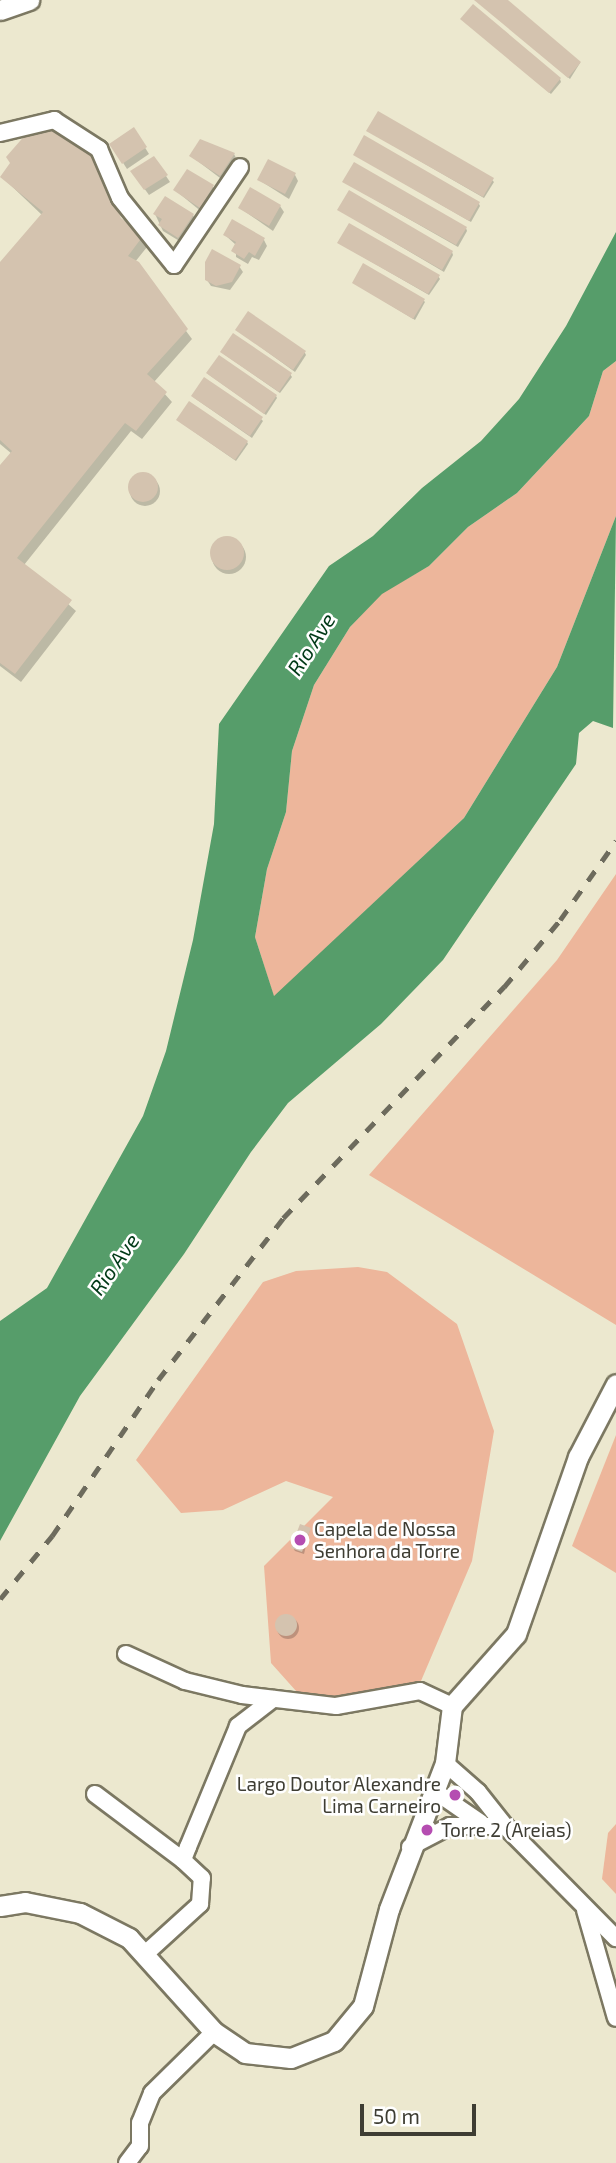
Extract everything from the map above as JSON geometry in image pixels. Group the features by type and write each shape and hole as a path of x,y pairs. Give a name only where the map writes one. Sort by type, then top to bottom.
{"street":[{"path":"0,10 29,0"},
{"path":"0,133 54,120 99,149 120,198 174,265 240,167"},
{"path":"0,1906 24,1902 80,1913 129,1938 214,2032 245,2053 291,2058 334,2040 363,2006 410,1847 445,1763 452,1706 516,1634 578,1457 616,1384"},
{"path":"126,1654 186,1681 274,1699 336,1706 419,1691 452,1706"},
{"path":"183,1860 238,1726 274,1699"},
{"path":"445,1763 478,1791 505,1826 585,1910 616,1938"},
{"path":"433,1790 481,1823"},
{"path":"95,1794 200,1873 202,1898 196,1910 144,1955"},
{"path":"410,1847 450,1826 481,1823 505,1826"},
{"path":"585,1910 616,2018"},
{"path":"599,1959 616,1946"},
{"path":"127,2163 140,2146 140,2123 152,2093 214,2032"}],"shaded area":[{"path":"616,361 616,516 557,667 464,818 274,997 255,937 267,869 286,812 292,751 314,685 350,627 382,593 429,566 468,527 517,493 589,416 603,371"},
{"path":"616,874 616,1325 369,1175 557,960"},
{"path":"358,1267 387,1272 457,1324 494,1431 472,1561 418,1688 374,1698 305,1701 271,1663 264,1566 333,1497 286,1481 223,1510 181,1513 136,1460 263,1282 296,1271"},
{"path":"616,1435 616,1573 572,1546"},
{"path":"616,1824 616,1894 602,1879 608,1833"}],"water":[{"name":"Rio Ave","path":"616,232 616,361 603,371 589,416 517,493 468,527 429,566 382,594 350,627 314,685 292,751 286,812 267,869 255,937 274,996 464,818 557,667 616,516 613,728 593,721 579,733 576,764 443,960 381,1024 288,1103 251,1152 184,1254 80,1396 0,1541 0,1321 47,1288 143,1116 166,1051 193,940 214,824 219,724 329,566 373,536 422,488 481,441 519,399 566,326"}],"building":[{"path":"474,0 508,0 581,62 568,78"},
{"path":"473,4 561,78 549,93 460,19"},
{"path":"378,111 494,178 483,197 366,131"},
{"path":"134,127 147,147 122,164 109,144"},
{"path":"53,128 92,151 121,218 143,236 128,256 139,262 188,329 147,374 167,392 136,431 125,423 17,558 72,600 15,674 0,663 0,465 12,451 0,440 0,262 43,212 0,177 10,163 6,157 27,133"},
{"path":"364,135 480,202 469,221 353,155"},
{"path":"200,139 235,153 220,176 189,156"},
{"path":"154,156 168,175 144,190 130,171"},
{"path":"268,159 296,173 285,194 257,180"},
{"path":"354,162 467,227 456,245 342,182"},
{"path":"187,169 214,185 200,208 173,190"},
{"path":"250,187 281,205 269,226 238,208"},
{"path":"349,190 453,251 442,270 337,210"},
{"path":"165,196 194,214 178,238 158,225 162,219 153,214"},
{"path":"232,219 265,238 255,256 249,252 244,259 231,251 236,242 223,235"},
{"path":"349,223 440,275 428,294 337,243"},
{"path":"212,249 241,265 232,282 216,286 205,280 205,262"},
{"path":"363,263 425,299 413,319 352,283"},
{"path":"248,311 306,351 293,370 235,330"},
{"path":"233,333 292,373 279,392 220,352"},
{"path":"219,355 277,395 264,414 206,373"},
{"path":"204,377 263,417 250,436 191,396"},
{"path":"189,401 248,441 235,460 176,420"},
{"path":"143,472 154,476 158,487 154,498 143,502 132,498 128,487 132,476"},
{"path":"227,536 239,541 244,553 239,565 227,570 215,565 210,553 215,541"},
{"name":"Capela de Nossa Senhora da Torre","path":"300,1524 311,1528 302,1552 291,1548"},
{"path":"286,1614 294,1617 297,1625 294,1633 286,1636 278,1633 275,1625 278,1617"}],"railway":[{"path":"0,1599 52,1536 158,1380 283,1218 504,987 560,920 616,841"}],"place":[{"name":"Capela de Nossa Senhora da Torre","path":"300,1540"},
{"name":"Largo Doutor Alexandre Lima Carneiro","path":"455,1795"},
{"name":"Torre 2 (Areias)","path":"427,1830"}]}
